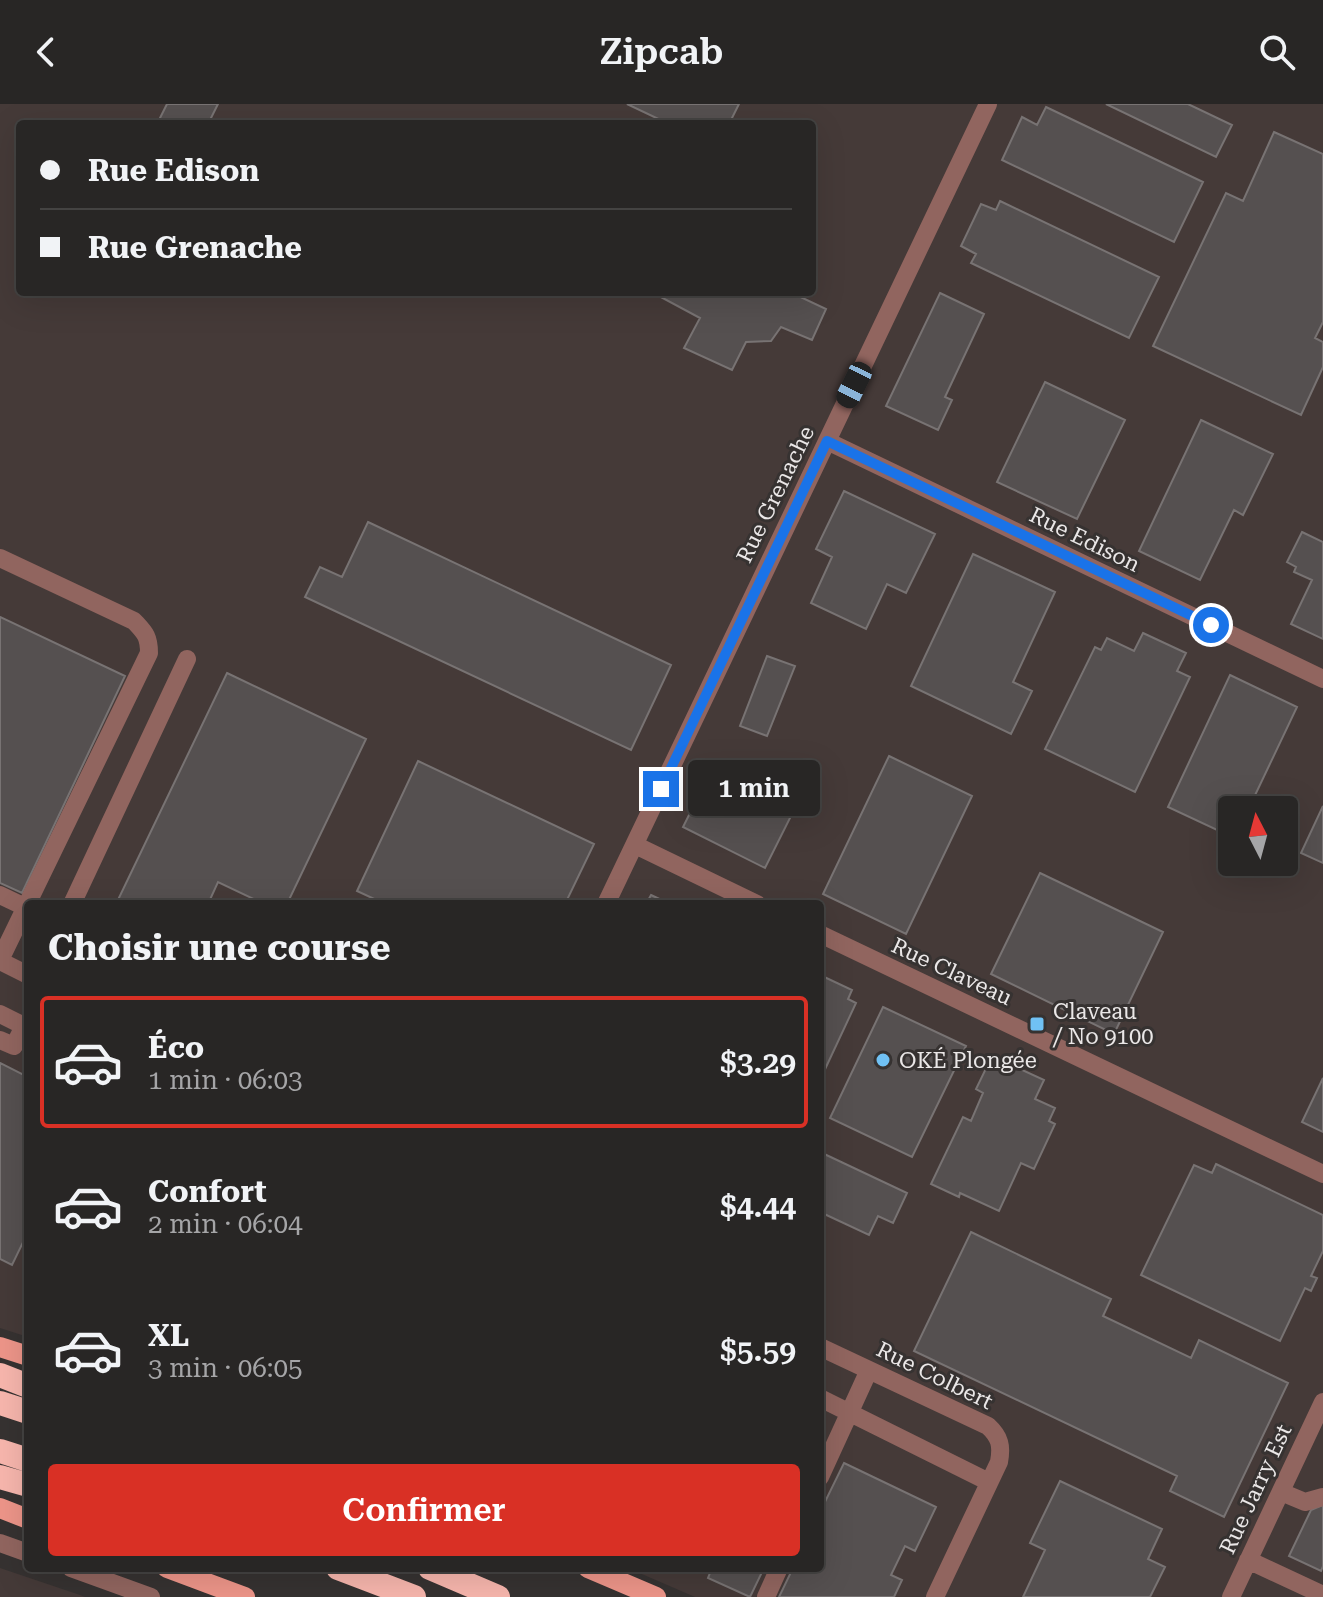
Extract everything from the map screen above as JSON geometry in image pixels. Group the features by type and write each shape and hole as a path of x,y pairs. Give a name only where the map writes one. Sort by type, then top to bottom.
{"highway":[{"path":"0,1375 24,1384"},
{"path":"0,1403 24,1411"},
{"path":"0,1451 24,1459"},
{"path":"0,1477 24,1484"},
{"path":"348,1572 414,1597"},
{"path":"439,1572 498,1597"}],"main road":[{"path":"0,1347 24,1355"},
{"path":"0,1508 24,1517"},
{"path":"178,1572 245,1597"},
{"path":"597,1572 656,1597"}],"street":[{"name":"Rue Grenache","path":"608,900 988,104"},
{"name":"Rue Edison","path":"827,441 1323,679"},
{"path":"0,558 134,621 149,642 149,653 28,900"},
{"path":"74,900 187,659"},
{"path":"635,845 749,900"},
{"path":"0,895 24,907"},
{"path":"24,909 0,961 24,973"},
{"name":"Rue Claveau","path":"824,936 1323,1174"},
{"path":"0,1014 24,1026"},
{"path":"0,1040 14,1046 24,1030"},
{"name":"Rue Colbert","path":"824,1349 988,1426 996,1433 1000,1442 999,1462 935,1597"},
{"path":"824,1468 869,1370"},
{"path":"824,1400 989,1482"},
{"name":"Rue Jarry Est","path":"1231,1597 1281,1492 1315,1441 1323,1402"},
{"path":"1281,1492 1305,1502 1323,1497"},
{"path":"0,1543 24,1552"},
{"path":"1248,1560 1289,1588 1323,1595"},
{"path":"82,1572 151,1597"},
{"path":"766,1597 777,1572"}],"shaded area":[{"path":"0,104 1323,104 1323,1597 695,1597 637,1572 824,1572 824,900 24,900 24,1336 0,1328"},
{"path":"0,1568 80,1595 85,1597 0,1597"}],"building":[{"path":"167,104 218,104 210,120 159,120"},
{"path":"627,104 739,104 731,120 661,120"},
{"path":"1106,104 1188,104 1232,125 1216,157"},
{"path":"1046,107 1203,182 1174,242 1002,160 1022,117 1037,125"},
{"path":"1274,132 1323,154 1323,322 1315,338 1323,342 1323,367 1301,415 1153,346 1226,193 1243,201"},
{"path":"1000,201 1159,277 1129,338 971,263 976,254 961,246 981,204 996,210"},
{"path":"940,293 984,314 945,397 952,400 938,430 886,406"},
{"path":"659,296 798,296 826,309 812,340 781,327 771,341 746,342 732,370 684,348 700,318"},
{"path":"1045,382 1125,420 1077,519 997,482"},
{"path":"1201,420 1273,454 1243,515 1234,510 1200,580 1139,551"},
{"path":"844,491 935,534 906,593 887,584 866,629 811,603 832,557 816,549"},
{"path":"368,522 671,665 631,750 305,597 320,567 342,577"},
{"path":"1302,532 1323,542 1323,639 1291,624 1312,580 1294,572 1296,567 1287,562"},
{"path":"973,554 1055,592 1013,682 1032,691 1011,734 911,686"},
{"path":"0,617 125,676 22,893 0,883"},
{"path":"1143,633 1186,653 1177,671 1190,677 1135,792 1045,749 1095,647 1101,650 1107,638 1134,651"},
{"path":"767,656 795,666 767,736 740,726"},
{"path":"227,673 366,739 289,900 256,900 218,882 210,900 118,900"},
{"path":"1230,675 1297,707 1255,796 1218,796 1218,830 1168,807"},
{"path":"889,756 972,796 906,934 823,894"},
{"path":"418,761 594,844 567,900 376,900 357,891"},
{"path":"709,775 791,816 765,868 683,827"},
{"path":"1323,806 1323,863 1301,853"},
{"path":"1040,873 1163,932 1114,1034 991,974"},
{"path":"824,977 852,990 848,999 856,1003 824,1071"},
{"path":"883,1007 966,1046 912,1157 830,1118"},
{"path":"992,1056 1044,1080 1035,1099 1055,1108 1049,1121 1055,1124 1034,1169 1021,1163 999,1211 931,1184 963,1117 971,1121 983,1093 976,1089"},
{"path":"0,1063 24,1075 24,1240 12,1265 0,1259"},
{"path":"1323,1078 1323,1132 1302,1122"},
{"path":"824,1154 907,1193 893,1223 878,1216 869,1235 824,1214"},
{"path":"1216,1164 1323,1215 1323,1251 1311,1276 1317,1278 1311,1291 1305,1288 1280,1341 1141,1275 1194,1165 1212,1173"},
{"path":"971,1232 1111,1299 1103,1316 1191,1358 1199,1340 1288,1383 1224,1517 1170,1491 1177,1476 914,1351"},
{"path":"844,1463 936,1507 915,1551 905,1546 891,1575 902,1580 894,1597 779,1597 791,1572 824,1572 824,1504"},
{"path":"1060,1481 1162,1529 1148,1559 1165,1567 1150,1597 1023,1597 1045,1550 1030,1543"},
{"path":"1323,1505 1321,1571 1289,1556 1311,1510"},
{"path":"710,1572 762,1572 750,1597 708,1578"}],"place":[{"name":"Claveau / No 9100","path":"1037,1024"},
{"name":"OKÉ Plongée","path":"883,1060"}],"route":[{"path":"661,789 827,441 1211,625"}]}
